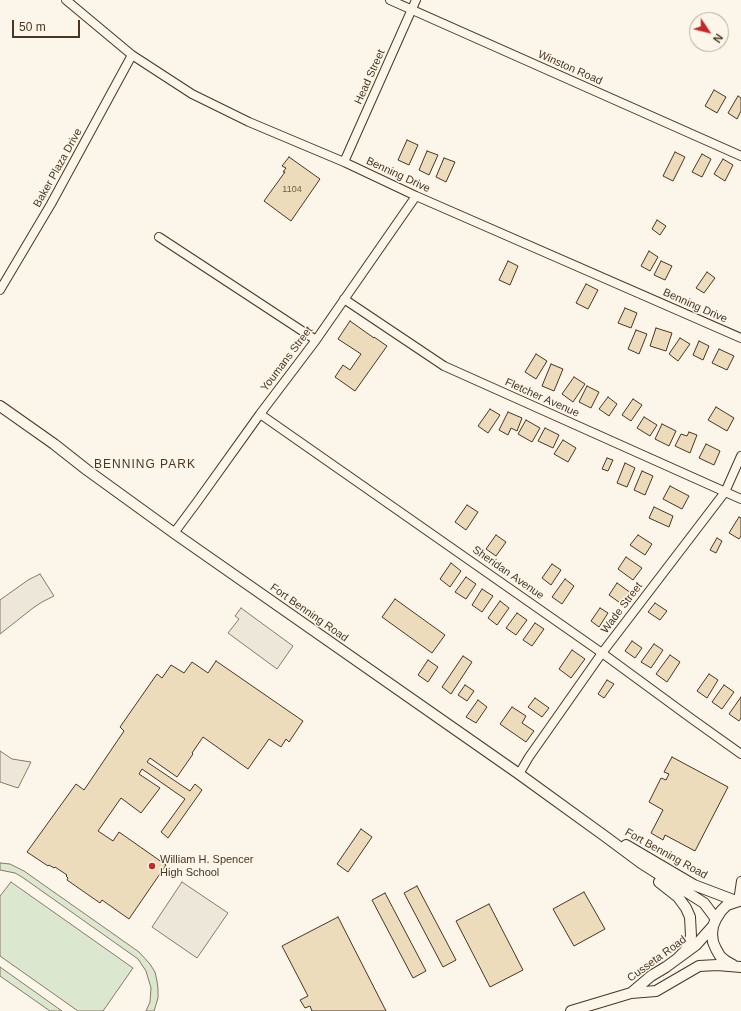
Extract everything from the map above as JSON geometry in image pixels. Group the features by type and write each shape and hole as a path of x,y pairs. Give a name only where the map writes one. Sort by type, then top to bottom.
{"street":[{"name":"Benning Drive","path":"66,0 132,55 180,86 249,122 344,162 416,196 741,338"},
{"name":"Winston Road","path":"390,0 741,156"},
{"name":"Head Street","path":"344,162 416,0"},
{"name":"Baker Plaza Drive","path":"0,290 51,204 132,55"},
{"name":"Youmans Street","path":"174,533 260,414 316,340 416,196"},
{"path":"159,237 316,340"},
{"name":"Fletcher Avenue","path":"344,299 444,366 741,499"},
{"name":"Fort Benning Road","path":"0,406 174,533 519,774 641,863 704,903 714,922"},
{"name":"Sheridan Avenue","path":"260,414 602,653 741,754"},
{"name":"Wade Street","path":"519,774 602,653 725,492 741,456"},
{"name":"Fort Benning Road","path":"606,837 619,841 694,885 738,901"},
{"path":"641,863 649,873 678,897 686,908 690,917 691,936 685,951 679,957"},
{"path":"738,901 741,882"},
{"name":"Cusseta Road","path":"631,993 651,976 696,945 721,911 728,905 738,901"},
{"path":"714,922 712,934 713,942 720,956 733,965 741,967"},
{"name":"Cusseta Road","path":"571,1011 631,993 656,991 699,966 716,965 741,967"}],"green space":[{"path":"0,863 10,864 24,871 139,952 155,972 158,998 154,1011 146,1011 150,1002 151,988 146,971 138,959 22,877 15,873 0,870"},
{"path":"11,882 133,968 103,1011 78,1011 0,956 0,896"},
{"path":"0,967 62,1011 50,1011 0,976"}],"shaded area":[{"path":"40,574 54,596 33,608 0,634 0,600 28,580"},
{"path":"241,608 293,646 277,669 228,633 239,619 235,616"},
{"path":"0,751 12,759 31,762 18,788 0,782"},
{"path":"182,882 228,913 197,958 152,927"}],"building":[{"path":"714,90 726,97 717,113 705,106"},
{"path":"738,96 741,98 741,111 737,119 728,113"},
{"path":"407,140 418,145 409,165 398,160"},
{"path":"427,151 438,155 429,175 419,170"},
{"path":"675,152 685,157 673,181 663,176"},
{"path":"702,154 711,159 702,177 692,172"},
{"path":"289,157 320,179 291,221 264,201 285,172 283,172 286,168 282,166"},
{"path":"444,158 455,162 446,182 436,177"},
{"path":"723,159 733,165 725,181 714,174"},
{"path":"657,220 666,226 660,235 652,229"},
{"path":"649,251 658,257 650,271 641,266"},
{"path":"508,261 518,266 510,285 499,280"},
{"path":"661,261 672,266 665,280 654,275"},
{"path":"707,272 715,278 704,293 696,288"},
{"path":"586,284 598,290 588,309 576,303"},
{"path":"625,308 637,313 631,328 618,323"},
{"path":"350,321 387,346 355,391 335,377 343,365 350,370 361,354 338,339"},
{"path":"656,328 672,333 666,351 650,346"},
{"path":"636,330 647,334 639,354 628,349"},
{"path":"680,338 690,344 678,361 669,354"},
{"path":"699,341 709,346 703,360 693,355"},
{"path":"719,349 734,356 727,370 712,363"},
{"path":"536,354 547,361 536,379 525,372"},
{"path":"551,364 563,369 554,391 542,386"},
{"path":"574,377 585,384 573,402 562,394"},
{"path":"587,386 599,392 591,408 579,402"},
{"path":"608,397 617,404 609,416 599,409"},
{"path":"633,399 642,405 631,421 622,415"},
{"path":"716,407 734,418 727,431 708,420"},
{"path":"490,409 500,415 488,433 478,426"},
{"path":"508,412 522,418 517,431 511,428 508,435 499,430"},
{"path":"644,417 657,425 650,436 637,428"},
{"path":"526,420 540,428 532,442 518,434"},
{"path":"662,424 676,431 669,446 655,439"},
{"path":"545,428 559,435 553,448 538,441"},
{"path":"689,432 697,435 690,453 675,446 681,434 687,436"},
{"path":"563,440 576,448 568,462 554,454"},
{"path":"706,444 720,451 714,465 699,458"},
{"path":"607,458 613,460 608,471 602,469"},
{"path":"625,463 635,468 627,487 617,483"},
{"path":"642,471 653,476 645,495 634,490"},
{"path":"670,486 689,496 682,509 663,499"},
{"path":"467,505 478,512 466,530 455,522"},
{"path":"654,507 673,516 669,527 649,518"},
{"path":"739,517 741,518 741,536 739,539 729,533"},
{"path":"496,535 506,542 496,556 486,549"},
{"path":"638,535 652,544 645,555 630,545"},
{"path":"717,538 722,541 716,553 710,550"},
{"path":"626,557 642,568 633,580 618,569"},
{"path":"451,563 461,571 450,587 440,579"},
{"path":"552,564 561,570 551,585 542,578"},
{"path":"466,577 476,584 466,599 455,592"},
{"path":"565,579 574,586 562,604 552,597"},
{"path":"617,583 631,593 623,605 609,595"},
{"path":"482,589 493,596 482,612 472,605"},
{"path":"395,599 445,635 432,653 382,617"},
{"path":"500,601 509,608 497,625 488,618"},
{"path":"655,603 667,611 660,620 648,612"},
{"path":"600,608 608,613 599,627 591,621"},
{"path":"517,613 527,620 516,635 506,628"},
{"path":"535,623 544,629 532,646 523,640"},
{"path":"632,641 642,648 635,658 625,651"},
{"path":"654,644 663,650 651,668 641,662"},
{"path":"572,650 585,659 571,678 559,669"},
{"path":"670,655 680,662 667,682 656,674"},
{"path":"463,656 472,662 451,694 442,687"},
{"path":"428,660 438,667 428,682 418,675"},
{"path":"216,661 303,721 289,742 286,739 281,747 269,739 248,769 203,737 177,777 150,758 147,762 190,791 195,784 202,790 168,838 161,832 185,799 142,769 139,774 160,788 141,813 121,798 98,831 113,841 119,832 166,865 129,919 102,900 100,903 67,880 67,875 55,867 48,866 27,852 76,784 84,790 124,731 120,727 157,674 162,678 171,665 184,673 192,662 208,673"},
{"path":"709,674 718,680 707,698 697,691"},
{"path":"607,680 614,684 604,698 598,694"},
{"path":"465,685 474,691 467,701 458,695"},
{"path":"724,685 734,692 722,709 712,702"},
{"path":"741,697 741,718 739,721 729,714"},
{"path":"535,698 549,708 542,717 528,707"},
{"path":"478,700 487,707 476,723 466,717"},
{"path":"512,707 526,716 522,723 534,731 526,742 500,724"},
{"path":"672,757 728,787 695,851 665,835 663,840 651,833 663,810 649,802 661,778 666,780 669,774 664,772"},
{"path":"361,829 372,837 348,872 337,864"},
{"path":"417,886 456,960 443,967 404,893"},
{"path":"584,892 605,929 574,946 553,909"},
{"path":"385,893 426,971 413,978 372,900"},
{"path":"489,904 523,970 490,987 456,921"},
{"path":"338,917 386,1011 312,1011 310,1006 305,1008 300,1000 308,996 282,946"}],"place":[{"name":"William H. Spencer High School","path":"152,866"}],"district":[{"name":"BENNING PARK","path":"145,465"}]}
